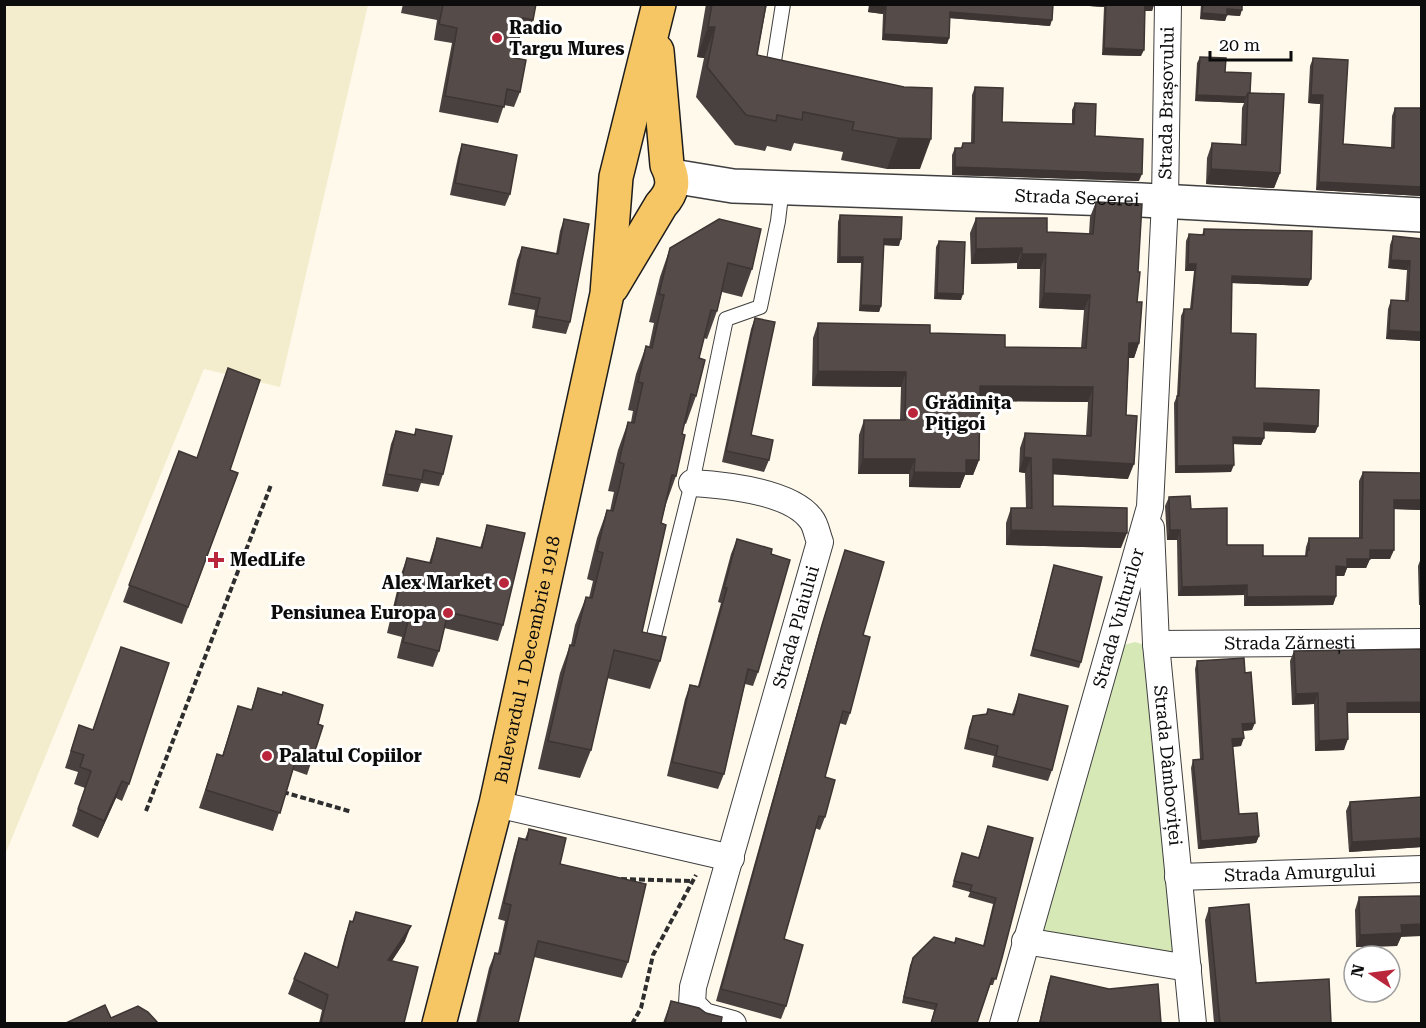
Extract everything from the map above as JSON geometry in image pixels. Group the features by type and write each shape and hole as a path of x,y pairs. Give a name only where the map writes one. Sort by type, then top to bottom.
{"main road":[{"name":"Bulevardul 1 Decembrie 1918","path":"439,1023 496,804 607,294 618,178 657,17"},
{"name":"Bulevardul 1 Decembrie 1918","path":"607,294 667,186 657,17"},
{"path":"637,154 649,154 659,158 667,186 651,210 640,210 629,207 621,199 618,178 628,159 637,154"}],"street":[{"name":"Strada Brașovului","path":"1164,201 1168,4"},
{"name":"Strada Secerei","path":"667,186 782,187 1164,201 1422,215"},
{"name":"Strada Vulturilor","path":"1002,1023 1150,507 1164,201"},
{"name":"Strada Plaiului","path":"692,483 737,486 789,502 812,519 820,542 719,855 693,987 692,1004 704,1016 733,1023"},
{"name":"Strada Dâmboviței","path":"1150,507 1156,644 1193,1023"},
{"name":"Strada Zărnești","path":"1156,644 1422,642"},
{"path":"496,804 719,855"},
{"name":"Strada Amurgului","path":"1178,877 1422,869"},
{"path":"1025,941 1188,968"}],"lane":[{"path":"783,4 774,61 779,69 800,73"},
{"path":"651,648 692,483 726,320 760,307 778,221 782,187"}],"path":[{"path":"513,43 539,48"},
{"path":"146,811 271,485"},
{"path":"279,790 352,812"},
{"path":"632,1023 641,1008 653,955 692,881 719,855"},
{"path":"614,879 692,881"}],"shaded area":[{"path":"5,5 368,5 280,387 204,369 5,855"}],"green space":[{"path":"1135,642 1145,645 1178,955 1038,934 1124,645"}],"building":[{"path":"442,4 536,4 533,20 523,18 515,58 526,60 520,92 507,89 504,107 445,96 457,28 439,24"},
{"path":"712,4 766,4 757,55 904,87 932,88 931,139 898,138 852,130 854,122 803,112 802,120 777,115 776,121 746,115 707,67 715,27 708,27"},
{"path":"871,4 1053,4 1052,20 950,12 949,38 884,34 886,7 870,6"},
{"path":"1106,4 1145,4 1144,50 1104,48"},
{"path":"1203,4 1242,4 1242,10 1227,9 1227,15 1202,13"},
{"path":"1200,57 1226,58 1225,72 1251,73 1250,93 1246,97 1197,95"},
{"path":"1313,58 1348,60 1343,144 1394,148 1395,108 1422,108 1422,187 1319,182 1323,95 1311,95"},
{"path":"975,87 1003,88 1002,122 1074,124 1075,103 1096,104 1095,136 1143,139 1142,174 955,167 955,148 962,148 963,143 974,143"},
{"path":"1248,93 1284,94 1280,173 1211,169 1212,143 1246,145"},
{"path":"462,144 517,155 510,194 455,183"},
{"path":"1096,202 1142,204 1137,302 1142,302 1139,343 1129,343 1126,415 1137,416 1134,464 1053,459 1053,506 1127,508 1127,533 1011,530 1011,508 1032,508 1031,458 1024,457 1025,433 1091,436 1093,387 980,386 979,460 966,460 966,473 914,472 915,459 863,459 864,420 905,420 906,372 818,371 818,323 930,325 930,333 1005,335 1005,347 1086,348 1090,295 1044,293 1046,254 1022,254 1022,248 976,249 976,218 1047,218 1047,232 1093,234"},
{"path":"840,215 902,217 901,239 884,239 881,306 861,305 863,257 840,257"},
{"path":"564,219 589,224 570,322 536,316 540,298 513,293 522,247 558,254"},
{"path":"719,219 761,229 752,269 728,263 717,311 711,310 699,358 705,360 696,396 691,394 676,476 672,475 661,523 666,525 642,632 666,637 660,661 614,650 591,750 548,741 570,645 574,646 586,597 592,598 603,553 597,551 607,510 613,511 619,488 624,464 619,462 628,422 634,423 643,383 638,382 646,346 652,348 664,295 659,294 670,248"},
{"path":"1204,229 1312,231 1311,279 1232,276 1231,333 1256,334 1255,388 1319,390 1318,426 1264,423 1264,438 1233,437 1234,465 1177,466 1177,396 1179,396 1184,309 1192,309 1196,264 1188,264 1189,234 1204,235"},
{"path":"1393,236 1422,239 1422,332 1389,330 1391,300 1408,301 1410,261 1391,260"},
{"path":"939,241 965,242 963,294 937,293"},
{"path":"755,318 775,322 751,435 773,440 769,460 726,451"},
{"path":"228,368 260,380 230,470 238,473 188,607 129,585 179,451 197,458"},
{"path":"416,429 452,436 443,474 424,470 422,480 386,474 396,431 415,435"},
{"path":"1363,472 1422,473 1422,500 1394,500 1394,550 1370,550 1370,559 1347,559 1347,567 1336,566 1336,596 1247,597 1247,585 1182,587 1180,530 1170,530 1169,497 1190,496 1191,509 1227,508 1227,545 1263,545 1263,556 1307,556 1309,538 1362,538"},
{"path":"487,525 525,533 503,625 448,612 439,651 403,642 408,621 392,617 407,558 431,563 437,538 482,548"},
{"path":"737,539 772,549 771,554 790,560 758,672 748,669 724,774 672,762 690,685 699,687 727,588 724,588"},
{"path":"845,550 884,562 863,635 870,637 850,713 843,711 825,777 835,780 825,817 819,816 784,939 803,945 786,1006 721,989"},
{"path":"1054,565 1102,577 1081,662 1033,649"},
{"path":"121,647 169,663 129,784 122,781 104,821 78,809 91,771 80,767 84,755 71,751 79,725 93,730"},
{"path":"1422,649 1422,702 1347,703 1348,739 1319,741 1318,693 1296,694 1294,651"},
{"path":"1244,658 1245,673 1251,672 1255,723 1242,724 1244,738 1232,739 1239,814 1257,813 1259,836 1201,841 1193,760 1203,759 1197,661"},
{"name":"Palatul Copiilor","path":"258,688 282,695 283,692 323,705 318,724 323,726 313,757 298,752 280,813 206,790 217,754 223,756 238,706 252,710"},
{"path":"1019,694 1068,706 1052,770 996,756 998,746 968,738 973,716 987,714 988,709 1014,715"},
{"path":"1422,797 1422,838 1352,842 1350,802"},
{"path":"988,826 1033,838 996,979 992,978 977,1023 931,1023 937,1004 904,997 913,958 934,937 955,943 956,938 984,946 996,898 970,891 972,885 954,881 962,853 979,858"},
{"path":"529,829 566,838 560,864 646,884 628,962 538,941 518,1023 478,1023 495,953 500,954 511,905 504,903 519,838 527,840"},
{"path":"1422,896 1422,924 1401,925 1402,933 1360,935 1359,897"},
{"path":"1249,904 1256,983 1329,979 1331,1023 1220,1023 1209,908"},
{"path":"356,912 411,926 388,960 418,967 404,1023 321,1023 328,995 294,979 305,953 338,968 350,921 353,922"},
{"path":"1051,976 1109,989 1158,984 1161,1023 1040,1022"},
{"path":"671,1001 722,1017 721,1023 665,1023"},
{"path":"105,1005 111,1018 138,1006 148,1012 158,1023 66,1023"}],"place":[{"name":"Radio Targu Mures","path":"497,38"},
{"name":"Grădinița Pițigoi","path":"913,413"},
{"name":"MedLife","path":"216,560"},
{"name":"Alex Market","path":"504,583"},
{"name":"Pensiunea Europa","path":"448,613"},
{"name":"Palatul Copiilor","path":"267,756"}]}
